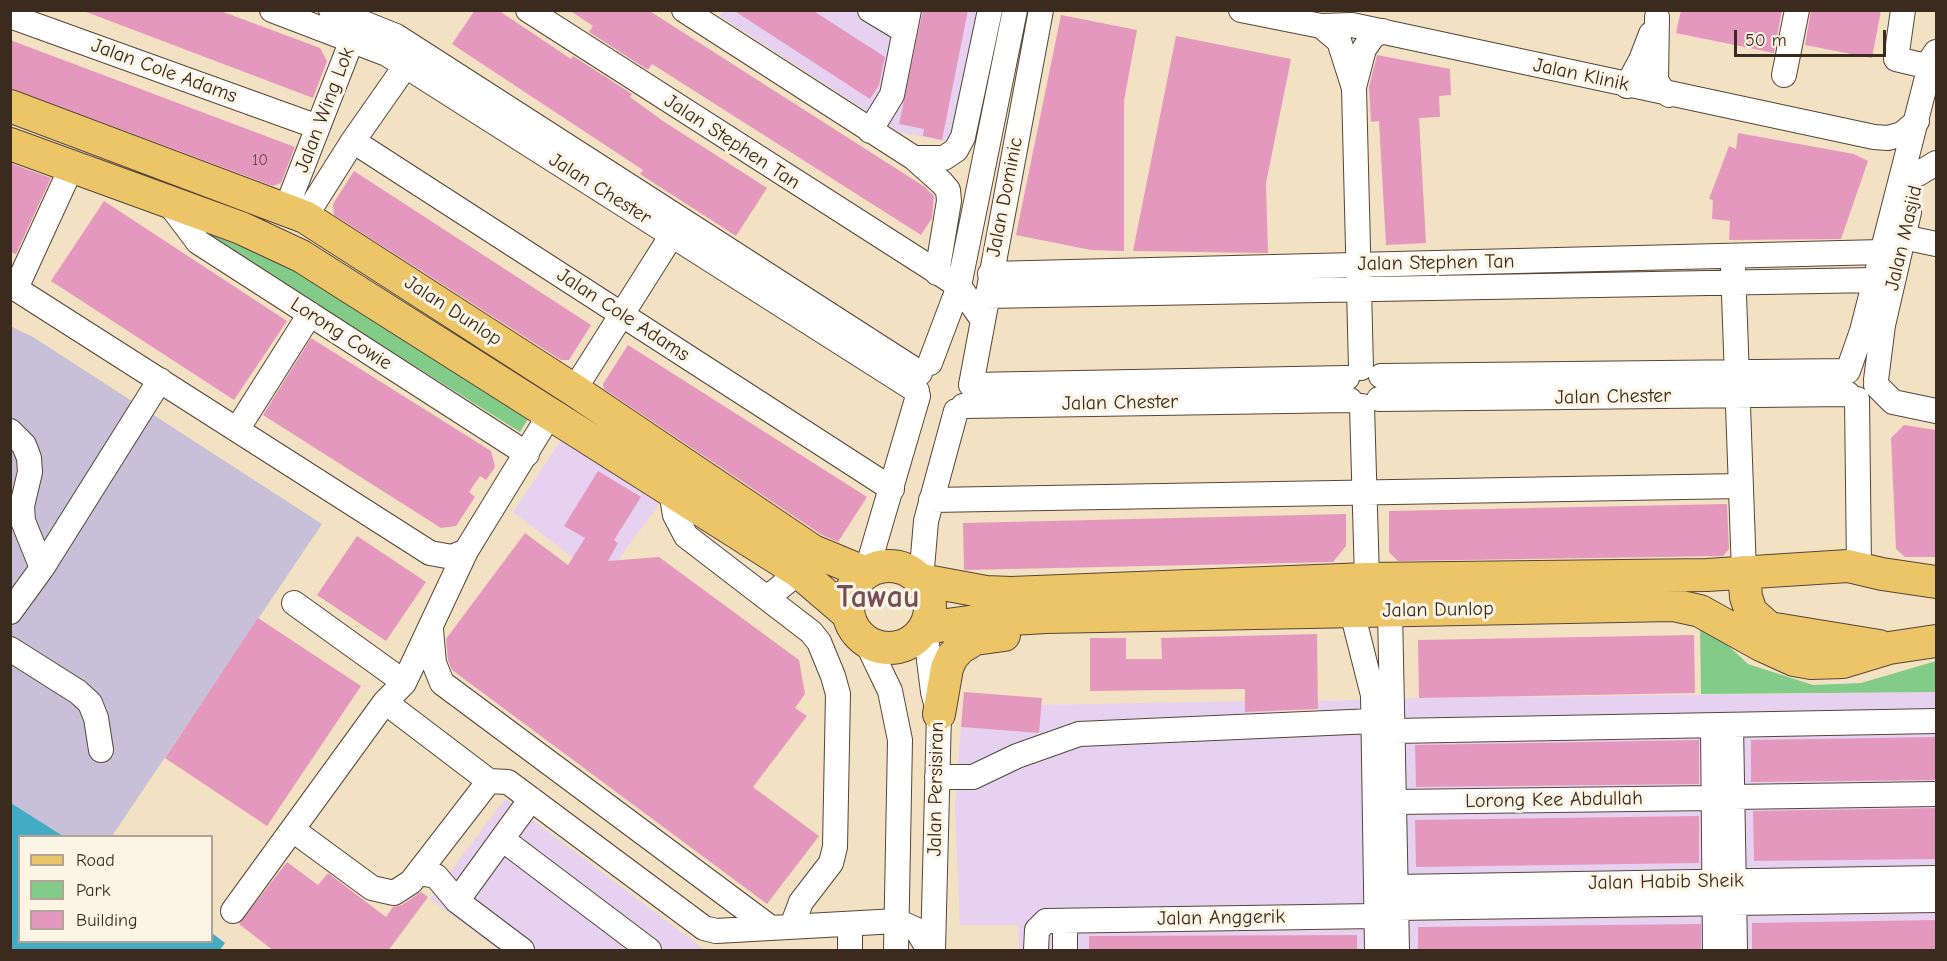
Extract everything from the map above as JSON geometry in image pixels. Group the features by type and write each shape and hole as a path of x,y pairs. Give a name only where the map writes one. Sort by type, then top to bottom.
{"main road":[{"name":"Jalan Dunlop","path":"10,106 296,213 574,390 813,551 866,573"},
{"name":"Jalan Dunlop","path":"10,144 269,240 323,269 799,572 848,614"},
{"path":"296,213 284,229 323,269"},
{"path":"515,352 551,395 550,414"},
{"path":"889,566 912,572 921,580 931,604 925,628 917,638 905,646 892,648 866,641 858,634 848,614 851,591 866,573 889,566"},
{"name":"Jalan Dunlop","path":"921,580 963,589 1011,593 1367,579 1744,572 1859,567 1882,574 1936,582"},
{"path":"1744,572 1746,597 1751,612 1769,628 1779,632 1888,648"},
{"path":"1310,581 1339,592 1383,596 1388,601 1390,611"},
{"name":"Jalan Dunlop","path":"925,628 976,621 1046,618 1673,605 1700,611 1761,645 1811,663 1843,662 1888,648 1936,641"},
{"path":"939,714 947,668 960,648 975,639 1020,632 1046,618"}],"street":[{"name":"Jalan Chester","path":"272,10 358,24"},
{"name":"Jalan Chester","path":"331,10 358,24 387,54 411,57 921,381"},
{"name":"Jalan Stephen Tan","path":"528,10 959,286"},
{"path":"684,10 914,158 942,183 949,195 937,273"},
{"path":"870,10 907,21 892,95 870,131"},
{"path":"914,158 944,158 956,150 963,137 990,10"},
{"name":"Jalan Dominic","path":"866,573 892,489 921,381 959,286 1015,10"},
{"name":"Jalan Dominic","path":"921,580 923,543 931,500 963,400 986,296 1041,10"},
{"name":"Jalan Klinik","path":"1240,10 1321,26 1352,25 1627,86 1874,137 1888,138 1902,134 1917,121"},
{"path":"1784,75 1797,10"},
{"path":"1903,10 1896,59 1933,59 1875,280 1861,386 1893,402 1936,411"},
{"path":"1627,86 1644,54 1657,14"},
{"path":"1657,14 1656,80 1662,90 1669,94"},
{"name":"Jalan Cole Adams","path":"10,16 318,127"},
{"name":"Jalan Wing Lok","path":"296,213 318,127 358,24"},
{"path":"1321,26 1339,41 1354,88"},
{"path":"1367,579 1354,88 1364,49 1373,36 1383,32"},
{"name":"Jalan Chester","path":"411,57 672,235 921,381"},
{"name":"Jalan Wing Lok","path":"296,213 353,141 411,57"},
{"name":"Jalan Masjid","path":"1859,567 1861,386 1883,325 1903,237 1927,169 1936,96"},
{"path":"318,127 325,116 344,114 355,128 353,141"},
{"name":"Jalan Cole Adams","path":"353,141 892,489"},
{"path":"72,166 13,286 430,553 441,569 439,589 387,686 385,702"},
{"name":"Lorong Cowie","path":"167,201 198,242 527,454"},
{"path":"574,390 672,235"},
{"path":"1903,237 1936,244"},
{"name":"Jalan Stephen Tan","path":"986,296 1358,265 1882,252"},
{"path":"1733,256 1744,572"},
{"name":"Jalan Stephen Tan","path":"986,296 1875,280"},
{"path":"959,286 986,296"},
{"path":"237,428 310,314"},
{"path":"921,381 948,359 957,362 969,376 963,400"},
{"path":"10,612 42,568 160,380"},
{"name":"Jalan Chester","path":"921,381 923,404 938,413 963,400 1363,388 1737,384 1861,386"},
{"path":"233,911 385,702 404,683 466,550 550,414"},
{"path":"10,431 24,445 30,458 30,472 22,506 23,521 42,568"},
{"path":"931,500 1741,486"},
{"path":"671,490 675,515 686,536 811,632 819,642 838,694 835,847 831,863 782,927"},
{"path":"430,553 452,557 466,550"},
{"path":"767,598 799,572"},
{"path":"294,603 394,675"},
{"path":"1390,611 1383,715 1390,903 1397,951"},
{"path":"1352,612 1372,687 1383,715 1395,802 1390,903 1377,951"},
{"path":"431,628 434,663 442,683 733,899 782,927"},
{"name":"Jalan Persisiran","path":"925,628 933,692 939,714 931,951"},
{"name":"Jalan Persisiran","path":"866,641 890,691 900,740 896,951"},
{"path":"10,649 78,692 90,703 96,718 101,750"},
{"path":"385,702 489,781 508,782 694,922 716,931 897,921 917,930 931,951"},
{"path":"937,777 973,777 1017,756 1079,734 1383,715 1722,725 1936,721"},
{"path":"1715,951 1724,892 1722,725"},
{"path":"293,830 372,888 394,894 404,889 419,873 489,781"},
{"name":"Lorong Kee Abdullah","path":"1395,802 1936,794"},
{"path":"457,901 531,800"},
{"path":"502,839 649,951"},
{"path":"419,873 436,876 457,901 522,951"},
{"name":"Jalan Habib Sheik","path":"1390,903 1724,892 1936,878"},
{"path":"1724,892 1735,951"},
{"name":"Jalan Habib Sheik","path":"1724,892 1936,900"},
{"path":"726,930 733,899"},
{"name":"Jalan Anggerik","path":"1036,951 1039,926 1046,921 1390,903"},
{"path":"1065,921 1065,951"},
{"path":"850,924 850,951"}],"shaded area":[{"path":"724,10 1000,11 975,147 899,132 720,16"},
{"path":"10,326 33,337 322,524 113,835 61,835 11,803"},
{"path":"562,439 659,504 603,581 513,512"},
{"path":"1936,692 1936,950 1019,950 1018,925 960,925 955,809 961,727 1039,733 1041,705 1245,701 1246,712 1318,711 1318,701"},
{"path":"505,799 705,950 499,950 430,899"}],"green space":[{"path":"209,234 281,262 528,419 520,432 212,239"},
{"path":"1700,626 1720,638 1748,664 1813,685 1861,683 1936,661 1936,692 1701,694"}],"water":[{"path":"11,803 61,835 18,835 18,943 213,943 213,934 225,943 220,950 11,950"}],"building":[{"path":"81,10 218,10 320,48 327,61 313,98"},
{"path":"475,10 498,10 571,59 573,56 632,94 630,97 663,121 767,188 736,236 640,174 643,170 452,44"},
{"path":"569,10 648,10 925,187 934,196 932,218 921,235 652,64 648,70 589,32 593,26"},
{"path":"733,10 812,10 885,57 879,85 870,99"},
{"path":"923,10 968,10 942,140 923,136 924,129 899,124"},
{"path":"1681,10 1782,10 1774,53 1676,33"},
{"path":"1811,10 1881,10 1872,58 1805,45"},
{"path":"1061,15 1137,30 1124,101 1124,251 1091,250 1016,235"},
{"path":"1176,36 1291,59 1266,183 1268,253 1133,251"},
{"path":"10,40 295,147 281,183 273,186 10,88"},
{"path":"1377,55 1450,69 1451,95 1439,96 1440,117 1419,118 1426,243 1386,245 1379,121 1371,122 1369,87"},
{"path":"1738,133 1854,154 1868,161 1841,239 1729,240 1730,221 1712,219 1713,200 1709,199 1729,146 1736,149"},
{"path":"10,163 51,178 16,254 10,252"},
{"path":"354,171 591,325 569,360 561,360 334,215 333,204"},
{"path":"104,201 287,321 234,400 51,281"},
{"path":"311,338 491,451 495,467 486,480 480,476 469,492 475,497 456,526 441,528 263,415"},
{"path":"628,345 867,497 838,542 822,535 604,389 603,384"},
{"path":"1904,425 1936,430 1936,557 1905,557 1896,549 1891,438"},
{"path":"598,471 641,497 614,540 618,543 608,561 659,557 799,660 805,694 795,708 807,716 753,787 819,836 767,904 452,670 448,660 446,639 525,533 568,565 585,538 564,526"},
{"path":"1727,504 1729,549 1723,556 1398,561 1389,552 1389,511"},
{"path":"1346,514 1346,546 1333,562 964,570 963,523"},
{"path":"357,536 426,582 386,641 317,595"},
{"path":"258,618 361,686 267,826 165,758"},
{"path":"1317,634 1318,709 1245,712 1245,689 1090,691 1090,638 1126,638 1126,659 1162,659 1161,638"},
{"path":"1694,635 1695,693 1419,698 1418,640"},
{"path":"964,692 1042,698 1039,733 961,727"},
{"path":"1936,737 1936,780 1751,782 1751,740"},
{"path":"1699,740 1699,784 1416,787 1415,745"},
{"path":"1936,808 1936,859 1754,861 1753,811"},
{"path":"1699,816 1699,863 1416,867 1415,820"},
{"path":"287,862 318,885 328,873 386,917 393,907 402,905 421,892 428,897 388,951 274,951 239,924"},
{"path":"1936,920 1936,951 1752,951 1752,923"},
{"path":"1701,924 1701,951 1418,951 1418,927"},
{"path":"1357,935 1357,951 1089,951 1089,936"}],"district":[{"name":"Tawau","path":"878,598"}]}
